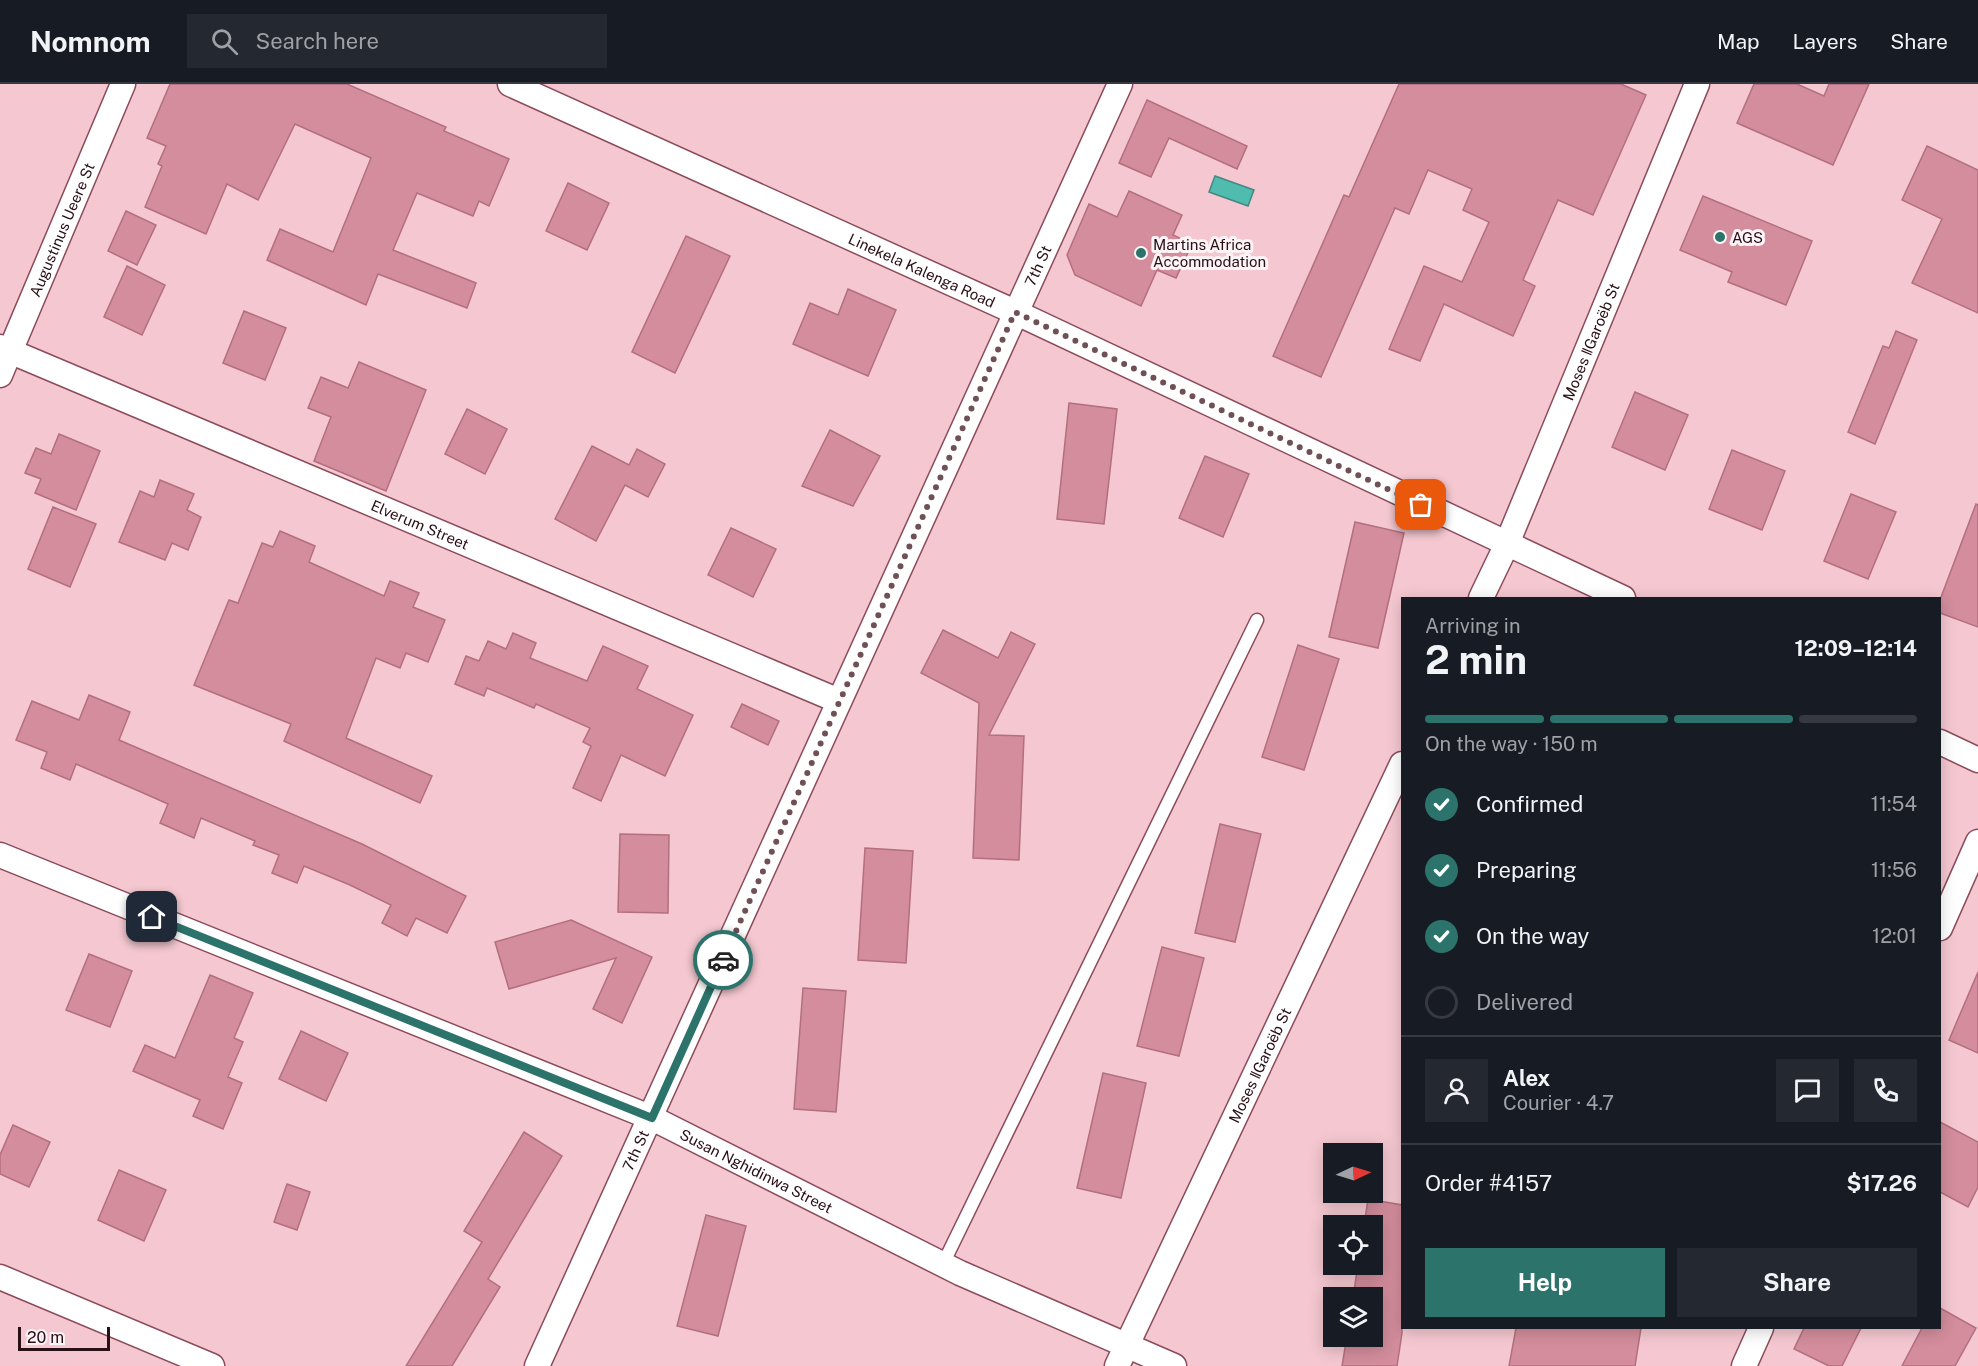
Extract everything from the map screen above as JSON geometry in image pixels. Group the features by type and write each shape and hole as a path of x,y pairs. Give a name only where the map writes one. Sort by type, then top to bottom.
{"street":[{"name":"Augustinus Ueere St","path":"0,375 5,349 123,84"},
{"name":"Linekela Kalenga Road","path":"510,84 1015,312 1506,546 1621,597"},
{"name":"7th St","path":"537,1366 652,1118 1120,84"},
{"name":"Moses ǁGaroëb St","path":"1481,597 1506,546 1697,84"},
{"name":"Elverum Street","path":"5,349 839,701"},
{"path":"1941,742 1978,760"},
{"name":"Moses ǁGaroëb St","path":"1122,1355 1401,766"},
{"path":"1941,926 1978,842"},
{"name":"Susan Nghidinwa Street","path":"0,855 652,1118 1122,1355 1174,1366"},
{"path":"0,1277 212,1366"},
{"path":"1744,1366 1761,1329"}],"lane":[{"path":"943,1264 1257,620"}],"shaded area":[{"path":"1215,176 1254,190 1248,206 1209,192"}],"building":[{"path":"170,84 347,84 446,127 444,131 509,159 489,206 479,201 473,216 417,193 393,250 476,283 467,308 378,274 366,305 267,260 280,229 333,252 371,158 295,124 258,200 227,184 206,234 145,207 162,166 158,164 166,146 147,138"},
{"path":"1399,84 1621,84 1646,95 1593,215 1558,200 1523,280 1535,286 1513,336 1444,304 1420,361 1389,349 1424,266 1462,282 1489,222 1463,210 1472,189 1428,170 1409,214 1395,208 1321,377 1273,356 1344,195 1349,197"},
{"path":"1754,84 1797,84 1824,96 1829,84 1869,84 1833,165 1737,123"},
{"path":"1147,100 1247,146 1237,169 1169,138 1151,177 1119,163"},
{"path":"1927,146 1978,170 1978,313 1912,283 1942,219 1902,200"},
{"path":"568,183 609,203 587,250 546,231"},
{"path":"1129,191 1182,215 1173,235 1192,244 1176,278 1157,270 1141,306 1075,275 1067,255 1089,204 1117,217"},
{"path":"1703,196 1812,241 1786,305 1728,282 1732,272 1680,250"},
{"path":"126,211 156,225 137,265 108,251"},
{"path":"686,236 730,256 675,373 632,352"},
{"path":"127,266 165,285 142,335 104,317"},
{"path":"848,289 896,310 868,376 793,344 810,303 838,315"},
{"path":"244,311 286,328 265,380 223,363"},
{"path":"1896,331 1917,340 1875,444 1848,432 1883,346 1889,348"},
{"path":"359,362 426,390 386,491 314,461 331,417 308,408 321,377 348,388"},
{"path":"1635,392 1688,415 1665,470 1612,447"},
{"path":"1069,403 1117,409 1104,524 1057,519"},
{"path":"467,409 507,429 485,474 445,454"},
{"path":"830,430 880,456 853,506 802,486"},
{"path":"59,434 100,451 76,510 35,493 41,479 25,473 36,448 51,454"},
{"path":"592,446 629,465 637,449 665,464 648,497 625,485 596,541 555,519"},
{"path":"1732,450 1785,471 1762,530 1709,509"},
{"path":"1205,456 1249,474 1223,537 1179,518"},
{"path":"160,480 194,494 187,510 201,517 188,550 172,543 165,560 119,542 140,491 154,497"},
{"path":"1851,494 1896,512 1868,579 1824,561"},
{"path":"1976,504 1978,505 1978,627 1941,613 1941,597"},
{"path":"53,507 96,524 70,587 28,569"},
{"path":"1355,522 1404,533 1378,648 1329,637"},
{"path":"731,528 776,549 753,597 708,575"},
{"path":"280,531 315,546 309,562 384,596 390,581 419,593 413,607 445,620 428,662 406,653 400,668 376,658 346,738 432,776 420,803 284,741 291,724 194,685 229,600 238,603 262,543 273,547"},
{"path":"943,630 998,658 1011,632 1035,644 989,735 1024,736 1019,860 973,858 979,703 921,673"},
{"path":"513,633 536,643 530,658 587,681 603,646 648,666 637,689 693,715 665,776 621,755 601,801 573,788 591,746 583,742 590,728 536,704 534,708 487,688 484,696 455,684 466,656 479,661 488,641 506,649"},
{"path":"1298,645 1339,659 1304,770 1262,757"},
{"path":"89,695 130,712 119,740 362,844 466,896 447,933 416,918 407,936 382,923 391,905 350,885 304,866 297,883 272,873 279,855 253,845 255,841 201,818 194,838 160,823 168,804 76,764 70,780 41,768 47,752 16,740 32,701 79,720"},
{"path":"742,704 779,721 768,745 731,727"},
{"path":"1220,824 1261,834 1235,942 1195,933"},
{"path":"620,834 669,835 668,913 618,912"},
{"path":"865,848 913,851 906,963 858,960"},
{"path":"571,920 652,957 622,1023 593,1009 616,958 509,989 495,942"},
{"path":"1162,947 1204,958 1179,1056 1137,1046"},
{"path":"89,954 132,971 110,1027 66,1010"},
{"path":"1978,972 1978,1053 1949,1040"},
{"path":"210,975 253,993 234,1038 243,1042 228,1077 242,1083 223,1129 193,1116 200,1100 133,1071 145,1045 175,1058"},
{"path":"803,988 846,991 836,1112 794,1109"},
{"path":"301,1031 348,1053 326,1101 279,1079"},
{"path":"1103,1073 1146,1083 1121,1198 1077,1188"},
{"path":"1941,1123 1978,1142 1978,1187 1968,1207 1941,1193"},
{"path":"13,1125 50,1142 29,1187 0,1174 0,1155"},
{"path":"524,1132 562,1156 488,1279 500,1287 452,1366 406,1366 482,1242 464,1231"},
{"path":"119,1170 166,1190 144,1241 98,1220"},
{"path":"287,1184 310,1192 297,1230 274,1222"},
{"path":"1383,1202 1401,1205 1402,1333 1397,1366 1342,1366 1345,1347 1383,1347 1383,1287 1355,1287 1356,1275 1383,1275 1383,1215 1366,1215 1367,1203"},
{"path":"706,1215 746,1226 718,1336 677,1326"},
{"path":"1941,1309 1976,1328 1955,1366 1902,1366 1921,1329 1941,1329"},
{"path":"1516,1329 1641,1329 1635,1366 1509,1366"},
{"path":"1804,1329 1860,1329 1842,1366 1829,1366 1794,1349"}],"way so far":[{"path":"723,960 1015,312 1421,505"}],"place":[{"name":"AGS","path":"1720,237"},
{"name":"Martins Africa Accommodation","path":"1141,253"}],"route":[{"path":"152,917 652,1118 723,960"}]}
